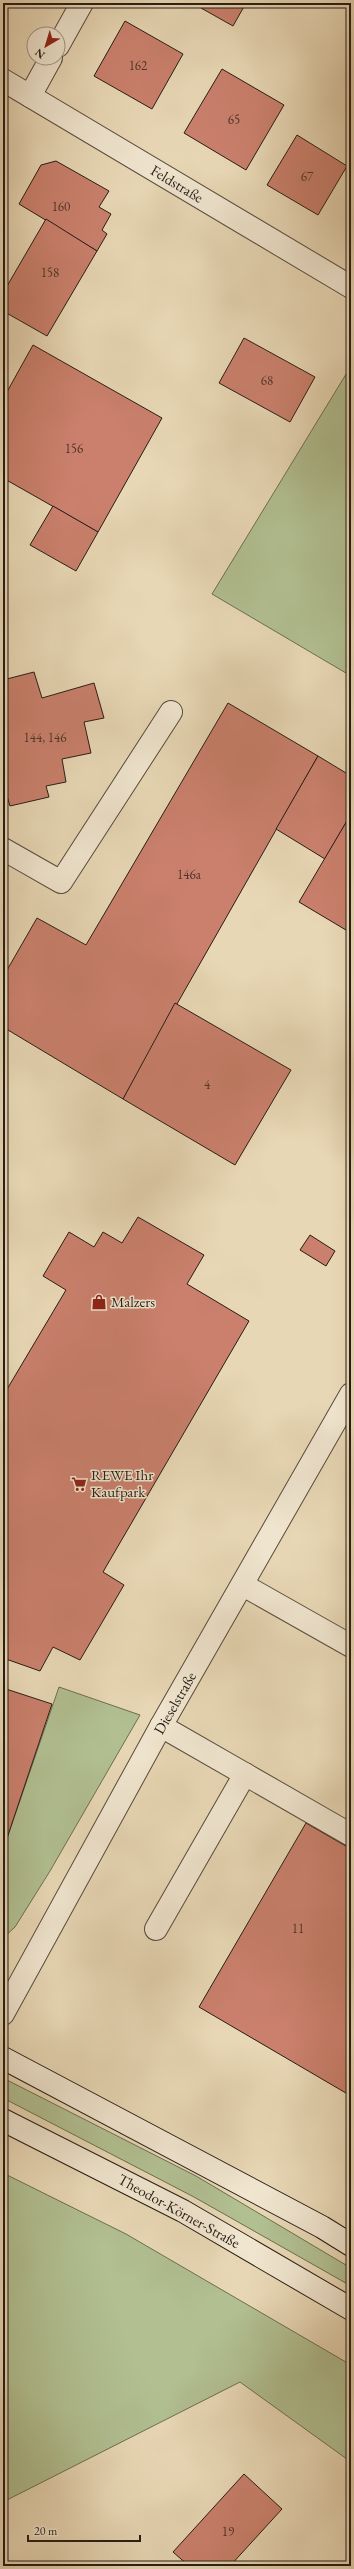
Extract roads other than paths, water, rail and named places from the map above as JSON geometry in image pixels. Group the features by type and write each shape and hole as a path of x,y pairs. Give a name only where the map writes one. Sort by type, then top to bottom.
{"street":[{"path":"66,32 82,3"},
{"path":"30,96 47,66"},
{"name":"Feldstraße","path":"3,80 351,287"},
{"path":"3,849 61,882 170,712"},
{"name":"Dieselstraße","path":"3,2014 161,1726 351,1394"},
{"path":"243,1585 351,1646"},
{"path":"161,1726 351,1835"},
{"path":"156,1929 245,1774"},
{"path":"3,2058 322,2227 351,2245"},
{"name":"Theodor-Körner-Straße","path":"3,2120 183,2211 351,2309"}],"place":[{"name":"Malzers","path":"99,1302"},
{"name":"REWE Ihr Kaufpark","path":"79,1484"}]}
